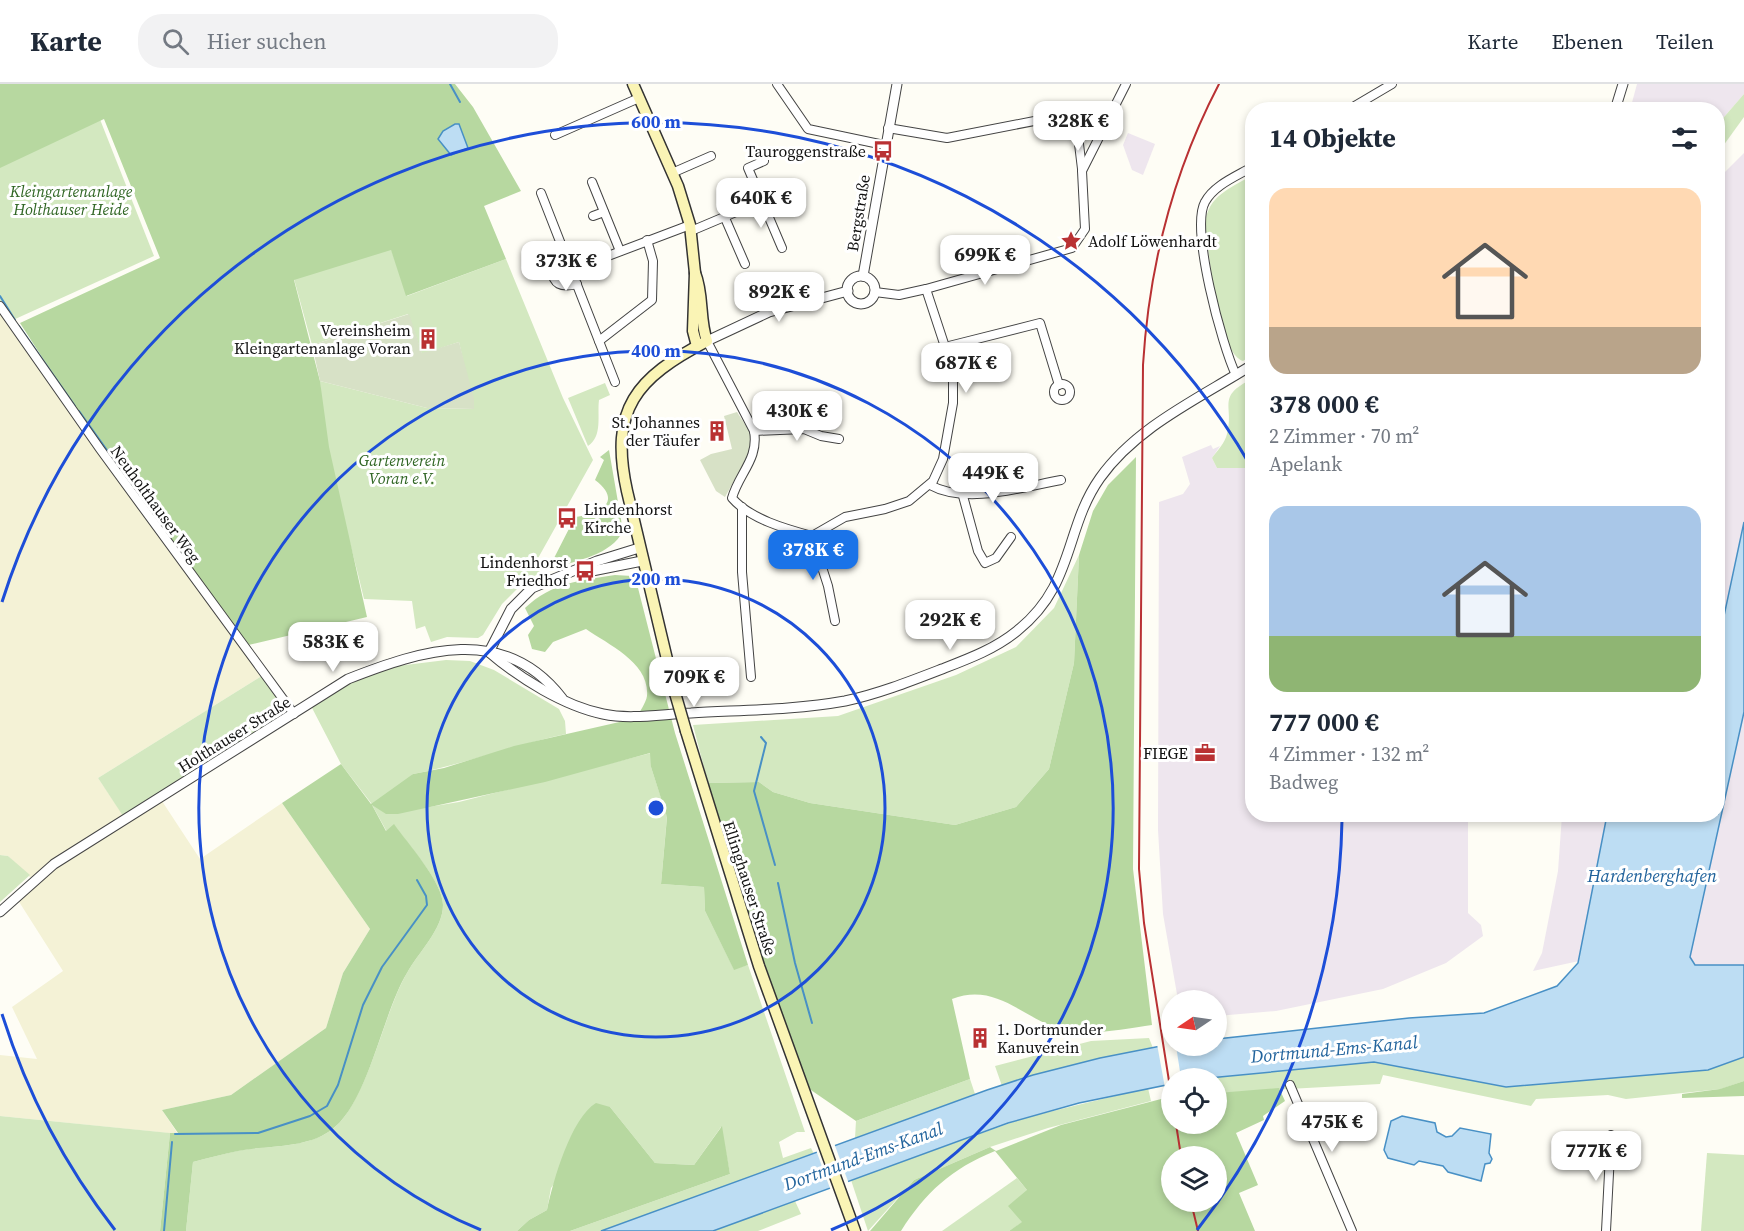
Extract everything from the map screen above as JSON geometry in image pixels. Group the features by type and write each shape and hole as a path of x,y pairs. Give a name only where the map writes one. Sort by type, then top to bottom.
{"main road":[{"path":"633,84 672,173 691,228 695,273 693,331 702,344 657,370 640,389 620,439 620,458 639,548"},
{"name":"Ellinghauser Straße","path":"639,548 675,693 724,856 855,1231"}],"street":[{"path":"777,84 808,129 884,145"},
{"name":"Bergstraße","path":"863,276 884,145 897,84"},
{"path":"1082,171 1126,84"},
{"path":"1362,102 1392,84"},
{"path":"1617,102 1623,84"},
{"path":"555,135 639,98"},
{"path":"875,292 899,295 1059,254 1072,248 1082,237 1085,229 1082,171 1074,116 1070,114 947,138 888,128"},
{"path":"672,173 711,156"},
{"path":"764,161 748,168 782,248"},
{"path":"1245,172 1208,196 1201,212 1200,231 1216,320 1236,375 1245,369"},
{"path":"592,182 620,251"},
{"path":"541,193 615,382"},
{"path":"571,270 647,240 725,218 762,201"},
{"path":"593,216 604,212"},
{"path":"725,218 745,264"},
{"path":"599,341 652,300 653,261 647,240"},
{"path":"566,256 551,268 552,278 556,284 565,287 577,284"},
{"path":"863,276 874,284 875,292 867,302 858,303 851,299 848,291 852,280 863,276"},
{"path":"848,291 769,312 702,344 754,431 756,442 751,463 735,486 732,498 742,507 775,524 812,536 845,517 899,505 917,496 930,485 943,459 953,403 953,371 926,289"},
{"name":"Neuholthauser Weg","path":"0,306 107,459 294,714"},
{"path":"945,347 1040,323 1059,385"},
{"name":"Holthauser Straße","path":"0,912 54,864 348,679 394,662 446,648 503,653 554,687 562,698 581,708 619,716 813,705 845,701 904,684 995,646 1036,613 1051,593 1068,557 1087,501 1099,479 1116,458 1152,427 1236,375"},
{"path":"754,431 804,429 821,436 839,439"},
{"path":"930,485 946,493 963,496 1061,480"},
{"path":"963,496 978,551 985,563 996,558 1011,537"},
{"path":"742,507 742,572 751,677"},
{"path":"812,536 828,586 835,621"},
{"path":"489,652 511,609 524,594 552,578 639,548"},
{"path":"579,570 587,572 642,561"},
{"path":"1290,1085 1352,1231"},
{"path":"1606,1231 1611,1135"}],"shaded area":[{"path":"1637,84 1744,84 1744,94 1725,116 1725,102 1632,102"},
{"path":"1128,133 1155,144 1143,175 1132,170 1123,145"},
{"path":"1744,153 1744,969 1579,961 1533,971 1542,953 1558,871 1562,822 1725,822 1725,172"},
{"path":"0,310 265,674 98,778 125,818 160,798 200,859 282,803 370,929 343,973 326,1028 231,1095 162,1110 178,1134 0,1116 0,1055 37,1059 12,1007 63,971 16,897 34,881 8,856 0,855"},
{"name":"FIEGE","path":"1211,445 1213,449 1220,446 1212,458 1217,468 1245,468 1245,822 1468,822 1468,913 1481,925 1483,936 1446,963 1383,989 1276,1011 1227,1015 1227,990 1176,990 1163,914 1158,830 1159,502 1183,494 1190,484 1182,457"}],"green space":[{"name":"Kleingartenanlage Holthauser Heide","path":"0,84 86,84 154,256 13,320 0,301"},
{"path":"0,84 455,84 473,107 521,191 484,206 506,259 406,296 391,250 294,280 320,381 329,447 367,617 244,646 85,424 20,323 160,258 104,119 0,168"},
{"path":"1744,94 1744,117 1725,143 1725,116"},
{"path":"1245,179 1245,360 1243,361 1234,354 1221,321 1205,224 1207,214 1215,199"},
{"name":"Gartenverein Voran e.V.","path":"391,249 407,296 506,259 563,398 593,460 537,560 540,573 525,581 502,604 483,635 478,638 447,637 431,642 425,626 416,629 412,601 364,599 337,491 325,435 320,381 427,408 474,409 459,342 422,354 408,314 312,345 294,279"},
{"path":"409,314 422,353 459,342 474,399 474,409 427,408 320,381 312,345"},
{"path":"605,383 610,395 599,400 598,431 593,442 588,446 568,398"},
{"path":"1245,383 1245,468 1217,468 1212,458 1223,444 1227,434 1230,397"},
{"path":"737,412 750,432 750,452 725,497 716,491 700,460 711,454 732,449 724,416"},
{"path":"609,450 623,531 611,546 593,556 554,568 552,562 575,517 600,510 608,501 603,488 595,480 604,460 600,457"},
{"path":"1136,457 1133,869 1152,1025 1088,1033 1068,1031 1053,1027 1012,1005 984,995 969,995 952,999 970,1079 856,1121 808,1088 749,919 708,783 759,782 773,792 810,803 955,825 1016,807 1049,769 1074,663 1079,555 1093,511 1108,485"},
{"path":"1079,555 1074,663 1049,769 1016,807 955,825 810,803 773,792 759,782 708,783 693,725 838,716 956,675 1016,647 1054,608"},
{"path":"615,575 632,576 638,588 675,733 748,965 734,970 705,911 704,887 661,884 667,817 651,767 650,753 545,782 398,814 386,814 372,805 386,831 394,824 424,863 437,885 443,905 435,932 398,990 355,1101 343,1118 320,1137 297,1144 238,1151 193,1162 186,1231 160,1231 170,1133 178,1133 162,1110 231,1095 326,1028 343,973 370,929 282,803 341,764 371,804 413,774 444,768 514,746 637,718 647,696 646,684 642,674 626,656 586,629 553,642 545,652 532,649 528,635 534,626 525,608 535,599 567,584"},
{"path":"446,660 470,661 494,670 559,709 565,721 566,734 413,774 386,814 459,802 651,753 651,767 667,816 661,884 704,887 705,911 734,969 748,965 805,1132 797,1132 779,1142 783,1158 811,1148 814,1154 601,1231 570,1231 730,1174 721,1127 694,1165 655,1163 610,1107 551,1188 547,1210 529,1220 517,1231 186,1231 193,1162 237,1151 309,1141 330,1131 343,1119 364,1081 398,990 435,932 442,914 441,896 431,875 394,825 387,832 371,803 341,764 310,704 373,669"},
{"path":"265,674 294,714 125,819 98,778"},
{"path":"0,855 8,856 30,875 0,902"},
{"path":"1149,1038 1153,1048 1069,1066 1002,1086 995,1066 1091,1041"},
{"path":"1744,1057 1744,1081 1721,1089 1626,1099 1608,1095 1536,1099 1531,1106 1383,1075 1380,1084 1227,1092 1227,1076 1374,1062 1506,1087 1708,1070"},
{"path":"970,1079 975,1094 855,1138 856,1121"},
{"path":"1744,1081 1744,1096 1682,1098 1682,1094 1720,1089"},
{"path":"1148,1088 1151,1101 1048,1128 990,1147 914,1180 868,1231 851,1180 1024,1118"},
{"path":"1279,1088 1285,1101 1263,1116 1264,1120 1236,1133 1258,1185 1239,1193 1255,1231 1009,1231 1022,1222 1008,1206 1027,1190 995,1151 965,1166 941,1183 910,1217 901,1231 870,1231 914,1180 990,1147 996,1151 1061,1125 1161,1099 1161,1134 1227,1134 1227,1092"},
{"path":"596,1103 610,1107 655,1163 694,1165 722,1126 730,1174 570,1231 517,1231 529,1220 547,1210 564,1151 579,1122"},
{"path":"0,1116 170,1133 160,1231 0,1231"},
{"path":"1707,1153 1744,1155 1744,1231 1701,1231"},
{"path":"1017,1178 1027,1190 1023,1222 1009,1231 942,1231"},
{"path":"795,1201 801,1214 758,1231 713,1231"}],"water":[{"path":"459,124 468,148 451,155 438,139 443,131"},
{"path":"1744,522 1744,712 1725,798 1725,611"},
{"path":"1606,822 1720,822 1690,957 1695,965 1744,965 1744,1057 1708,1070 1506,1087 1374,1062 1227,1076 1227,1068 1161,1068 1161,1086 1079,1103 1008,1123 713,1231 601,1231 1033,1075 1161,1046 1161,1056 1227,1056 1227,1038 1409,1018 1484,1013 1557,986 1578,963"},
{"path":"1402,1116 1435,1123 1437,1132 1446,1137 1452,1136 1460,1128 1491,1134 1489,1153 1492,1159 1490,1163 1485,1164 1481,1181 1448,1172 1443,1166 1419,1161 1414,1165 1388,1158 1384,1150 1391,1121"}],"pier":[{"path":"1161,1043 1161,1056 1178,1056 1179,1068 1161,1068 1157,1044"},
{"path":"834,1143 849,1184 831,1191 816,1150"}],"waterway":[{"path":"450,84 460,102"},
{"path":"0,296 15,320"},
{"path":"19,326 75,406"},
{"path":"79,411 166,533"},
{"path":"761,737 766,743 754,791 775,865"},
{"path":"175,1134 258,1133 310,1116 327,1106 338,1085 363,1005 382,967 427,905 426,896 417,880"},
{"path":"778,883 795,963 812,1023"},
{"path":"164,1231 172,1142"}],"railway":[{"path":"1167,1068 1144,923 1139,869 1143,365 1151,292 1166,221 1189,151 1219,84"},
{"path":"1178,1134 1179,1146"},
{"path":"1193,1212 1198,1231"}],"place":[{"name":"Tauroggenstraße","path":"883,151"},
{"name":"Adolf Löwenhardt","path":"1071,241"},
{"name":"Vereinsheim Kleingartenanlage Voran","path":"428,339"},
{"name":"St. Johannes der Täufer","path":"717,431"},
{"name":"Lindenhorst Kirche","path":"567,518"},
{"name":"Lindenhorst Friedhof","path":"585,571"},
{"name":"FIEGE","path":"1205,753"},
{"name":"1. Dortmunder Kanuverein","path":"980,1038"}],"water label":[{"name":"Hardenberghafen","path":"1652,875"},
{"name":"Dortmund-Ems-Kanal","path":"1334,1049"},
{"name":"Dortmund-Ems-Kanal","path":"863,1156"}]}
